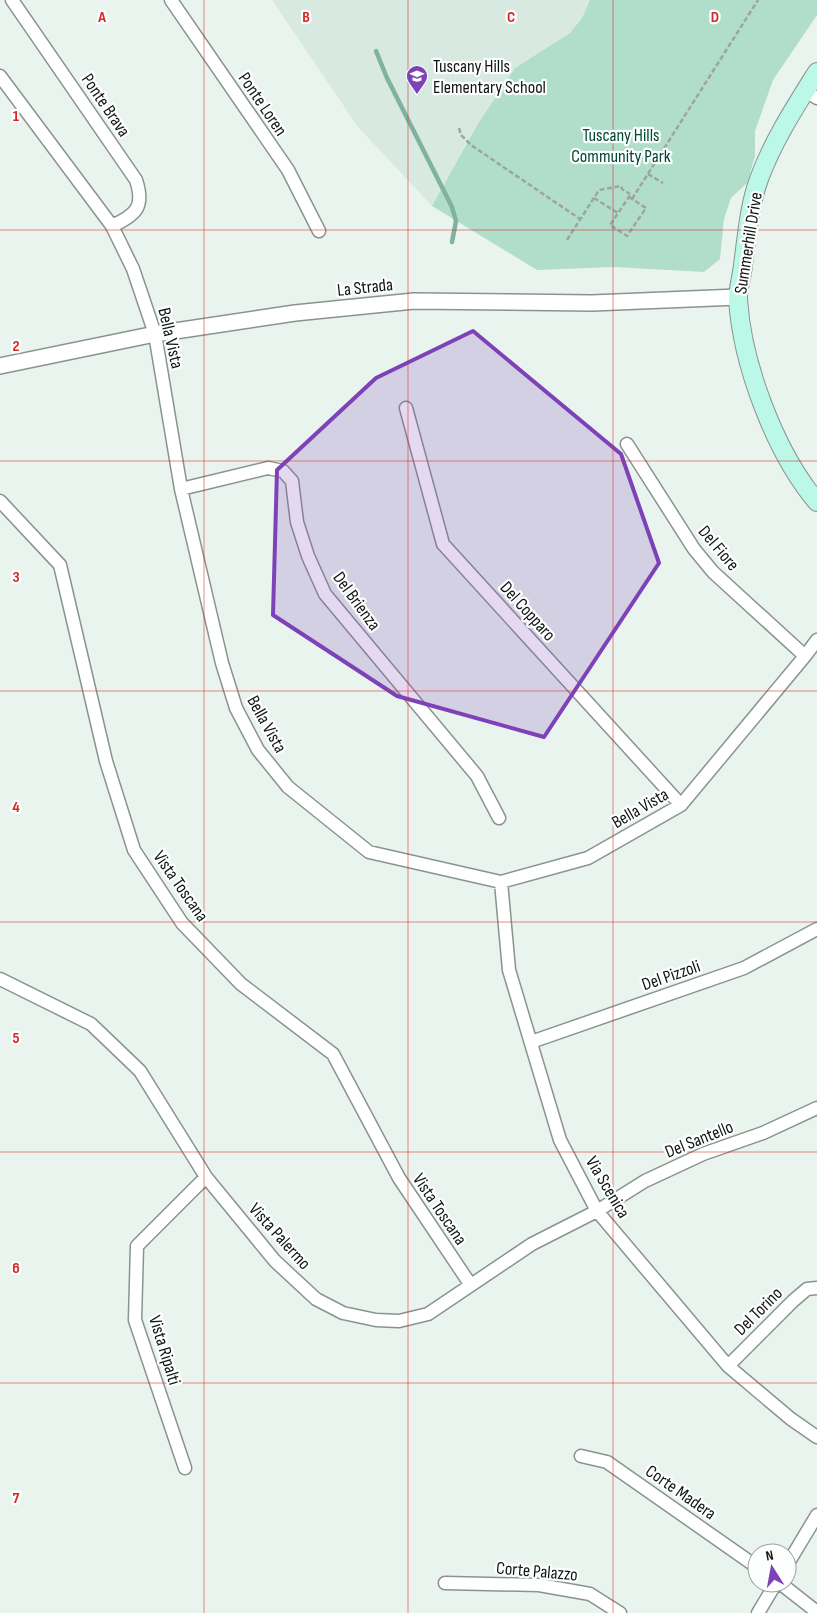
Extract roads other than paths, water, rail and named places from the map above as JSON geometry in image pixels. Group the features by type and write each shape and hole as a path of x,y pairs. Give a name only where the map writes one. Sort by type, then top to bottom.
{"main road":[{"name":"Summerhill Drive","path":"817,72 811,94 788,117 758,180 751,208 738,297 754,380 764,407 783,451 808,492 817,502"}],"street":[{"name":"Ponte Brava","path":"12,0 136,180 139,189 137,210 130,218 112,226"},
{"name":"Ponte Loren","path":"172,0 288,170 318,232"},
{"name":"Bella Vista","path":"0,76 112,226 133,269 155,334 182,489 222,663 236,708 258,750 288,787 369,852 501,882 588,858 681,805 817,640"},
{"name":"La Strada","path":"0,366 155,334 295,313 414,301 592,303 738,297"},
{"name":"Del Copparo","path":"406,408 443,544 681,805"},
{"name":"Del Fiore","path":"627,444 694,549 713,572 805,656"},
{"name":"Del Brienza","path":"182,489 268,468 283,471 292,481 298,522 308,556 325,594 477,776 499,818"},
{"name":"Vista Toscana","path":"0,501 60,565 106,761 134,850 182,922 241,984 333,1054 399,1178 470,1284"},
{"name":"Via Scenica","path":"501,882 509,970 560,1140 597,1211 728,1366 791,1419 817,1437"},
{"name":"Del Pizzoli","path":"531,1042 744,968 817,929"},
{"name":"Vista Palermo","path":"0,979 91,1024 140,1071 206,1177 275,1261 316,1299 343,1313 376,1320 399,1321 428,1314 532,1244 597,1211"},
{"name":"Del Santello","path":"597,1211 653,1177 703,1154 763,1133 817,1108"},
{"name":"Vista Ripalti","path":"185,1468 135,1320 137,1246 206,1177"},
{"name":"Del Torino","path":"728,1366 806,1289 817,1288"},
{"name":"Corte Madera","path":"581,1456 607,1462 747,1560"},
{"path":"797,1548 817,1515"},
{"name":"Corte Palazzo","path":"445,1583 539,1585 590,1594 620,1613"},
{"path":"758,1613 770,1593"},
{"path":"793,1593 817,1612"}],"waterway":[{"path":"376,51 387,78 452,207 456,221 452,242"}],"place":[{"name":"Tuscany Hills Elementary School","path":"417,95"}],"park label":[{"name":"Tuscany Hills Community Park","path":"621,145"}]}
